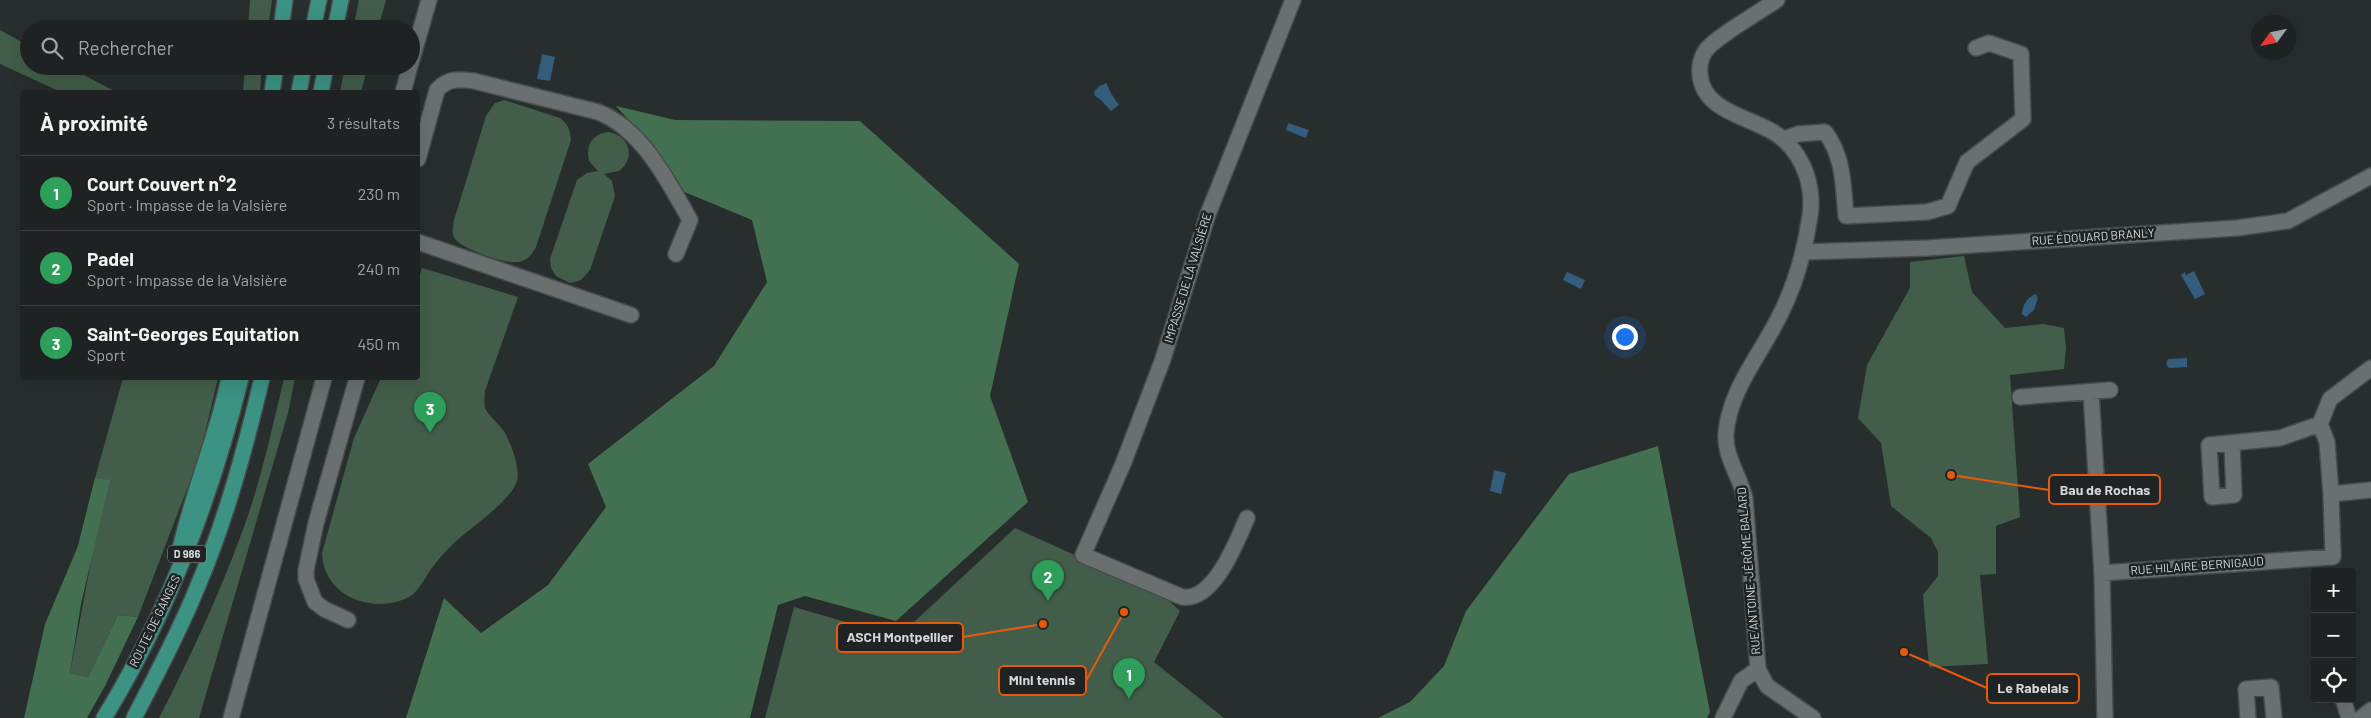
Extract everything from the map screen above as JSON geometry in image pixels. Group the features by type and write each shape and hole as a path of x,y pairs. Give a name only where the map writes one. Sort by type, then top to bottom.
{"main road":[{"path":"282,20 285,0"},
{"path":"315,20 319,0"},
{"path":"336,20 341,0"},
{"path":"272,90 275,75"},
{"path":"299,90 302,75"},
{"path":"321,90 324,75"},
{"name":"D 986","path":"174,585 185,527 214,438 228,380"},
{"name":"ROUTE DE GANGES","path":"104,718 148,641 174,585 212,484 240,380"},
{"name":"ROUTE DE GANGES","path":"134,718 168,652 198,587 239,469 261,380"}],"street":[{"path":"420,32 429,0"},
{"name":"IMPASSE DE LA VALSIÈRE","path":"1247,518 1227,562 1218,576 1200,593 1190,598 1182,597 1083,555 1123,464 1163,359 1208,214 1293,0"},
{"name":"RUE ANTOINE-JÉRÔME BALARD","path":"1777,0 1712,44 1702,58 1700,78 1703,88 1715,102 1784,140 1795,154 1809,180 1810,214 1803,252 1791,290 1781,314 1737,392 1726,434 1728,453 1742,483 1745,498 1758,669 1767,686 1813,718"},
{"path":"1784,140 1798,134 1825,132 1836,149 1842,168 1846,216 1927,212 1948,206 1967,162 2023,119 2021,54 1989,43 1976,48"},
{"path":"404,90 408,75"},
{"path":"420,152 437,90 445,82 458,79 474,81 612,117 643,148 665,176 690,220 676,254"},
{"name":"RUE ÉDOUARD BRANLY","path":"1803,252 1927,248 2214,229 2288,221 2371,176"},
{"path":"420,243 631,315"},
{"path":"2232,443 2280,438 2320,424 2330,399 2371,368"},
{"path":"230,718 323,380"},
{"path":"348,620 324,609 315,602 306,579 306,570 316,523 356,380"},
{"path":"2020,397 2110,390"},
{"path":"2091,392 2102,573 2105,718"},
{"name":"RUE HILAIRE BERNIGAUD","path":"2102,573 2334,564 2327,442 2320,424"},
{"path":"2331,494 2371,490"},
{"path":"1723,718 1741,681 1758,669"},
{"path":"2248,718 2246,689 2271,687 2274,718"},
{"path":"2344,703 2349,718"},
{"path":"2361,718 2371,710"}],"green space":[{"path":"250,0 272,0 269,20 249,20"},
{"path":"359,0 386,0 380,20 355,20"},
{"path":"0,30 20,41 20,73 0,64"},
{"path":"24,75 84,75 112,90 57,90"},
{"path":"244,75 261,75 260,90 243,90"},
{"path":"343,75 366,75 362,90 340,90"},
{"path":"504,100 560,118 568,128 571,140 536,247 525,260 519,262 495,259 466,247 455,239 453,232 454,220 486,116 495,103"},
{"path":"616,106 675,120 860,121 1019,264 990,396 1028,502 896,621 805,596 778,605 750,718 406,718 444,598 481,633 548,585 606,507 588,464 714,366 767,282 752,220 682,191 653,147"},
{"path":"609,132 616,134 626,143 629,154 628,160 619,171 604,174 612,181 615,196 590,270 581,280 570,283 556,276 551,268 550,259 577,180 587,173 598,171 589,161 589,145 595,137"},
{"path":"1964,256 1972,292 2005,328 2043,324 2064,328 2066,348 2064,369 2010,375 2020,517 1996,526 1996,574 1980,575 1988,664 1929,667 1923,595 1938,576 1938,552 1931,538 1891,506 1881,443 1858,418 1867,365 1910,288 1910,262"},
{"path":"422,268 518,297 485,391 484,400 486,410 509,440 518,476 513,489 499,506 453,544 413,594 395,602 381,604 366,603 341,591 331,581 325,568 322,553 354,438 380,380 420,380 420,274"},
{"path":"122,380 218,380 199,458 138,617 118,615 88,677 70,673 92,556 78,546"},
{"path":"284,380 295,380 288,413 199,718 159,718 182,673 223,581 248,516"},
{"path":"1658,446 1710,712 1707,718 1378,718 1410,702 1444,666 1466,611 1569,474"},
{"path":"95,478 110,480 81,604 70,673 88,677 118,615 138,617 105,686 87,718 24,718 45,624 78,546"},
{"path":"1015,528 1163,595 1180,611 1154,662 1224,718 765,718 794,607 898,637"}],"water":[{"path":"542,54 555,57 550,81 537,79"},
{"path":"1107,83 1119,105 1111,111 1095,96 1094,92 1099,86"},
{"path":"1288,123 1309,130 1306,138 1286,130"},
{"path":"2194,271 2205,294 2195,299 2181,275 2185,272 2186,275"},
{"path":"1567,272 1585,280 1581,289 1563,280"},
{"path":"2036,294 2038,298 2034,310 2026,317 2022,314 2024,305 2030,297"},
{"path":"2187,358 2187,367 2169,368 2166,364 2168,359"},
{"path":"1494,470 1506,473 1501,494 1490,491"}],"place":[{"name":"Saint-Georges Equitation","path":"430,433"},
{"name":"Bau de Rochas","path":"1951,475"},
{"name":"Padel","path":"1048,601"},
{"name":"Mini tennis","path":"1124,612"},
{"name":"ASCH Montpellier","path":"1043,624"},
{"name":"Le Rabelais","path":"1904,652"},
{"name":"Court Couvert n°2","path":"1129,699"}]}
